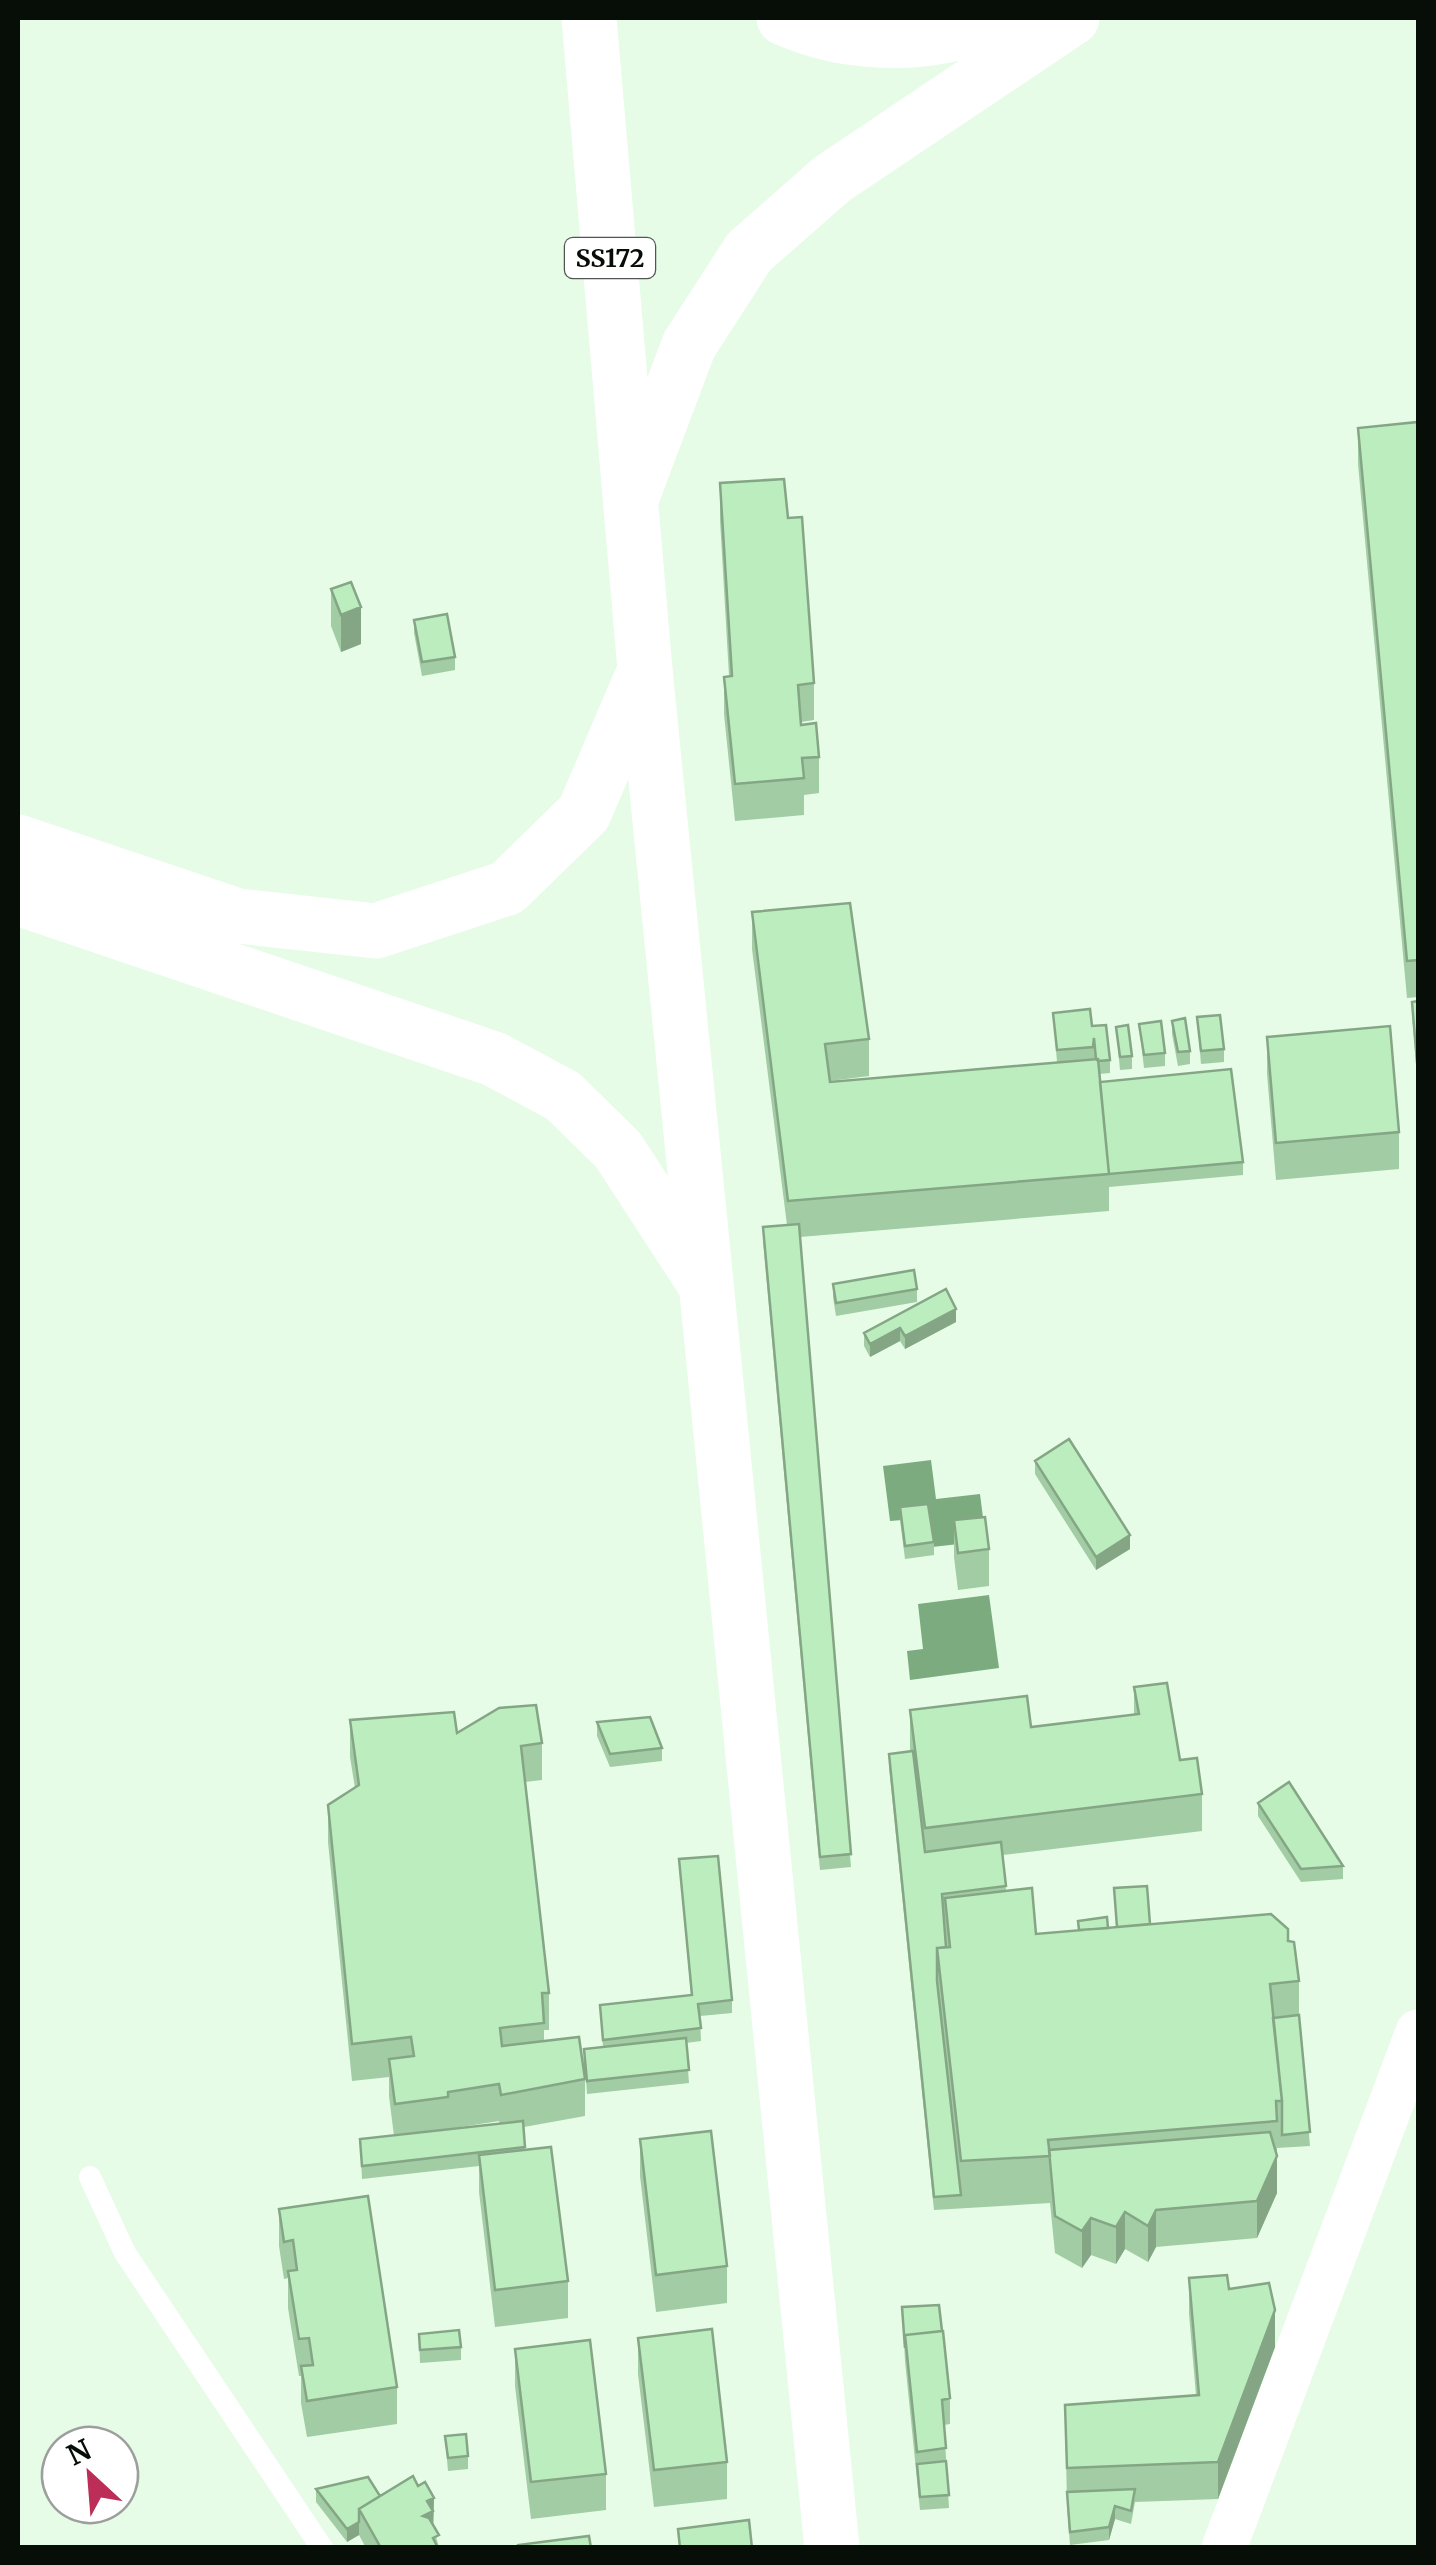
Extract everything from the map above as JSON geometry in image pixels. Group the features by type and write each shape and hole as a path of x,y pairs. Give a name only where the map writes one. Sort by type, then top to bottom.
{"main road":[{"name":"SS172","path":"589,18 644,670 702,1279 832,2548"},
{"path":"784,18 808,28 886,44 978,27 998,18"},
{"path":"631,499 689,345 750,252 832,179 1072,18"},
{"path":"18,842 238,916 376,932 507,888 584,813 644,670"},
{"path":"18,898 494,1059 564,1096 618,1150 702,1279"}],"street":[{"path":"1224,2548 1418,2032"}],"lane":[{"path":"90,2176 125,2253 322,2548"}],"shaded area":[{"path":"931,1460 936,1499 980,1494 986,1541 932,1547 928,1518 890,1521 883,1466"},
{"path":"989,1595 999,1668 910,1680 907,1651 923,1649 918,1604"}],"building":[{"path":"1418,422 1418,960 1407,961 1358,428"},
{"path":"784,479 788,518 802,517 814,683 798,685 801,725 816,723 819,757 802,758 804,778 735,784 724,677 732,676 720,483"},
{"path":"351,582 361,607 341,615 331,589"},
{"path":"447,614 455,657 422,662 414,620"},
{"path":"850,903 869,1039 825,1044 830,1082 1098,1059 1109,1174 788,1201 752,912"},
{"path":"1418,1001 1418,1074 1412,1002"},
{"path":"1090,1009 1092,1026 1106,1025 1110,1060 1096,1059 1094,1038 1093,1047 1057,1050 1053,1013"},
{"path":"1220,1015 1224,1049 1201,1051 1197,1017"},
{"path":"1185,1018 1190,1051 1178,1052 1172,1021"},
{"path":"1161,1021 1165,1053 1144,1055 1139,1024"},
{"path":"1128,1025 1132,1056 1120,1057 1116,1027"},
{"path":"1390,1026 1399,1132 1276,1143 1267,1037"},
{"path":"1231,1069 1243,1162 1109,1174 1100,1082"},
{"path":"799,1224 851,1854 820,1857 763,1227"},
{"path":"914,1270 917,1289 836,1303 833,1284"},
{"path":"946,1289 956,1309 905,1336 900,1328 870,1344 864,1333"},
{"path":"1069,1439 1130,1535 1096,1557 1035,1461"},
{"path":"928,1504 934,1542 905,1546 900,1507"},
{"path":"985,1517 989,1549 958,1553 954,1520"},
{"path":"1167,1683 1180,1760 1197,1758 1202,1794 925,1828 910,1710 1027,1696 1031,1727 1139,1714 1134,1687"},
{"path":"536,1705 542,1743 521,1746 549,1993 542,1993 544,2023 500,2028 502,2046 579,2037 585,2079 501,2095 499,2084 448,2092 448,2097 395,2104 389,2059 414,2056 411,2037 352,2044 328,1805 359,1785 350,1720 454,1712 457,1733 499,1708"},
{"path":"650,1717 662,1748 610,1754 597,1722"},
{"path":"913,1751 925,1852 1001,1842 1006,1886 942,1894 946,1947 937,1948 937,1981 961,2195 934,2197 889,1754"},
{"path":"1289,1782 1343,1866 1301,1869 1258,1803"},
{"path":"718,1856 732,2000 698,2004 701,2028 603,2040 600,2005 692,1995 679,1859"},
{"path":"1147,1886 1150,1924 1117,1927 1114,1888"},
{"path":"1032,1888 1036,1934 1271,1914 1288,1929 1288,1941 1294,1942 1299,1981 1270,1984 1282,2101 1276,2101 1277,2121 1048,2140 1050,2156 961,2161 937,1948 950,1947 945,1898"},
{"path":"1107,1917 1108,1928 1079,1930 1078,1921"},
{"path":"1299,2015 1310,2132 1282,2135 1273,2018"},
{"path":"686,2038 689,2070 587,2081 584,2049"},
{"path":"523,2121 525,2147 362,2166 360,2139"},
{"path":"711,2131 727,2266 656,2275 640,2139"},
{"path":"1270,2132 1277,2156 1257,2201 1156,2210 1148,2226 1125,2212 1116,2227 1091,2218 1082,2231 1055,2216 1049,2150"},
{"path":"551,2147 568,2281 495,2290 479,2155"},
{"path":"368,2196 397,2387 307,2401 301,2366 313,2365 309,2338 299,2339 288,2271 297,2270 293,2240 284,2242 279,2209"},
{"path":"1227,2275 1229,2289 1269,2283 1275,2310 1218,2462 1067,2468 1065,2405 1199,2395 1189,2278"},
{"path":"939,2305 942,2331 905,2335 905,2348 902,2307"},
{"path":"712,2329 727,2462 654,2470 638,2338"},
{"path":"459,2330 461,2347 420,2350 419,2334"},
{"path":"943,2331 950,2398 942,2400 946,2448 917,2452 905,2335"},
{"path":"590,2340 606,2474 531,2482 515,2349"},
{"path":"466,2434 468,2456 448,2458 445,2436"},
{"path":"946,2461 949,2495 920,2497 917,2464"},
{"path":"413,2476 418,2486 425,2482 434,2498 427,2501 433,2511 423,2516 429,2518 439,2535 433,2538 438,2548 381,2548 359,2509"},
{"path":"368,2477 380,2496 359,2509 359,2522 347,2529 316,2489"},
{"path":"1135,2489 1131,2511 1115,2506 1109,2527 1070,2532 1067,2492"},
{"path":"749,2520 752,2548 680,2548 678,2529"},
{"path":"589,2536 591,2548 518,2548 518,2545"}]}
